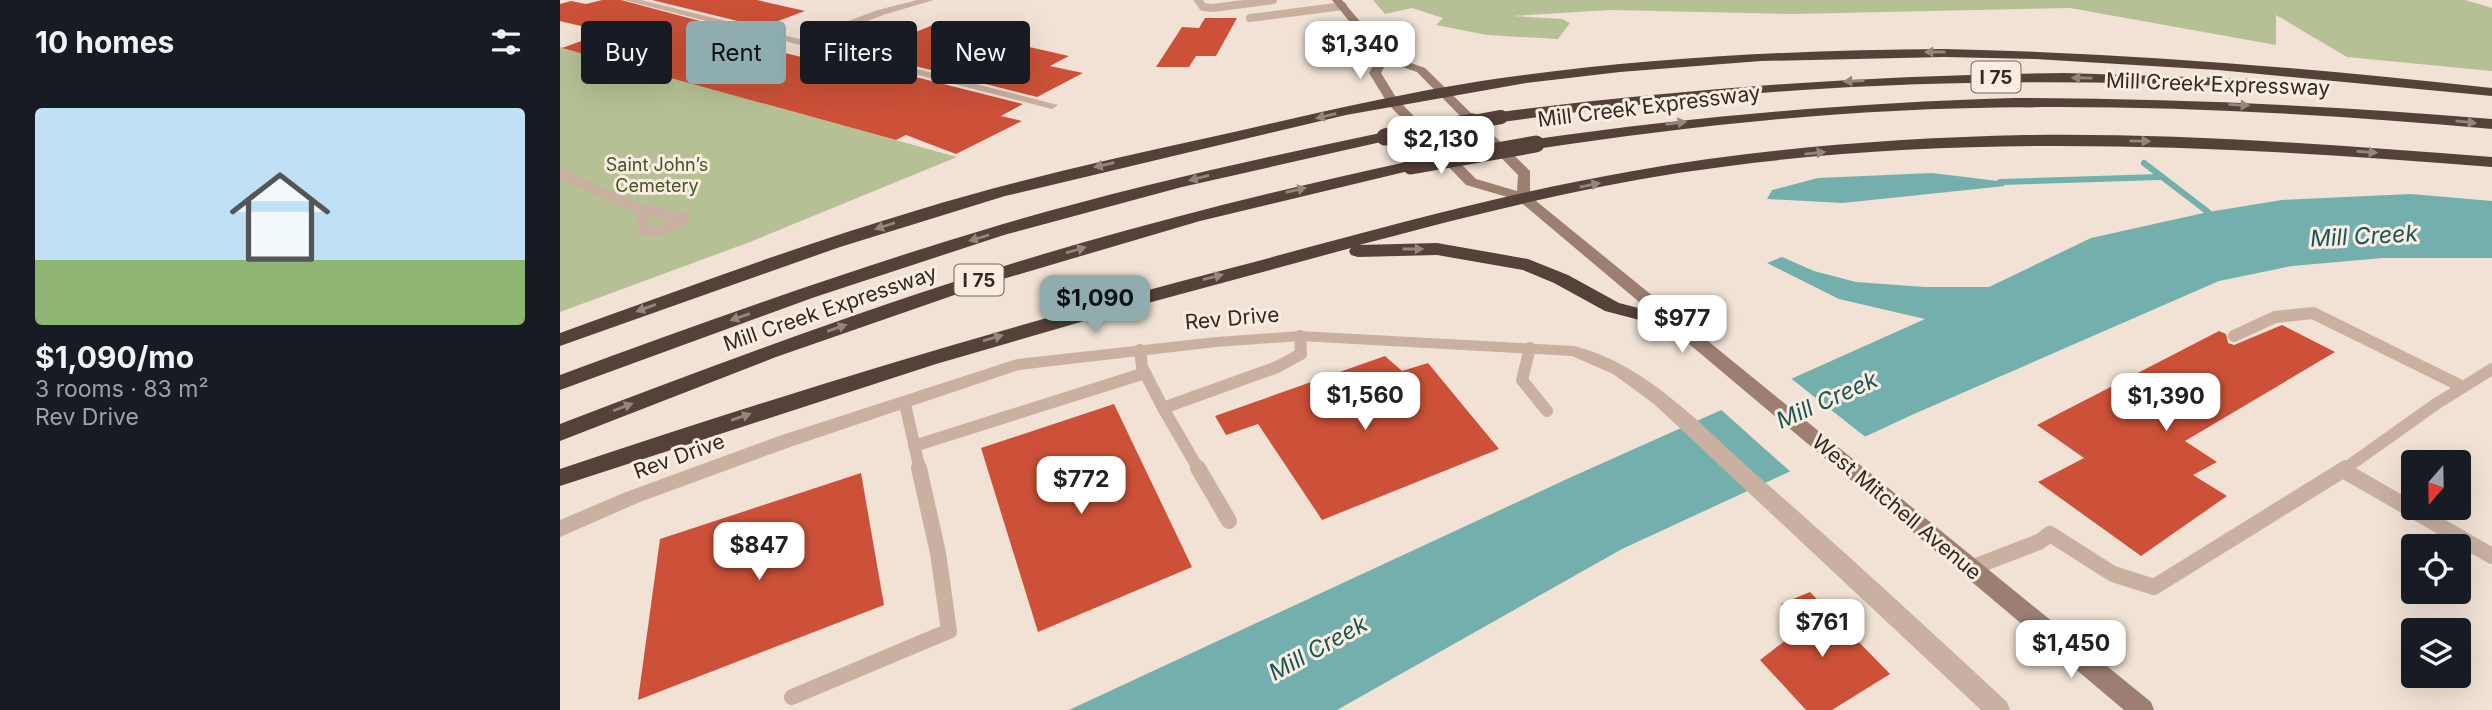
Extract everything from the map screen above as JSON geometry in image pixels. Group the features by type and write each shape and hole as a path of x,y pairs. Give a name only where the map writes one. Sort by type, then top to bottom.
{"highway":[{"path":"560,340 737,275 936,210 1097,167 1392,101 1586,72 1758,57 1926,52 2031,54 2149,61 2492,92"},
{"name":"Mill Creek Expressway","path":"560,383 825,288 1046,218 1246,166 1385,137 1601,102 1812,82 1961,77 2189,80 2492,102"},
{"name":"Mill Creek Expressway","path":"560,433 798,341 1068,252 1293,190 1411,166 1614,131 1781,113 1968,103 2189,103 2492,124"},
{"path":"560,478 840,383 1127,300 1523,197 1678,169 1888,146 2076,139 2184,142 2492,162"},
{"path":"1296,256 1381,249 1437,249 1489,256 1528,265 1550,274 1612,307 1674,324"}],"main road":[{"path":"1340,3 1384,57 1421,70 1525,174 1523,197"},
{"name":"West Mitchell Avenue","path":"1384,57 1375,73 1392,101 1471,182 1523,197 2142,710"}],"street":[{"path":"629,0 1052,105"},
{"path":"798,43 882,12 929,0"},
{"name":"Rev Drive","path":"560,529 633,497 773,445 905,404 943,388 1017,365 1139,350 1300,336 1574,351 1593,356 1646,388 1794,520 1998,710"}],"lane":[{"path":"1198,0 1203,7 1213,8 1270,0"},
{"path":"1250,18 1340,3"},
{"path":"560,174 641,211"},
{"path":"2234,336 2275,317 2313,313 2463,387"},
{"path":"1163,408 1277,368 1301,354 1300,336"},
{"path":"1530,348 1522,380 1547,411"},
{"path":"1139,350 1145,373 1163,408 1229,521"},
{"path":"1971,568 2039,542 2050,534 2113,575 2154,587 2343,470 2492,369"},
{"path":"914,446 1145,373"},
{"path":"792,697 949,631 937,553 905,404"},
{"path":"2343,470 2492,556"}],"green space":[{"path":"1373,0 2465,0 2492,8 2492,71 2347,57 2276,15 2276,45 2070,8 1793,14 1610,10 1513,16 1562,19 1570,23 1558,39 1487,35 1436,25 1443,18 1412,8 1385,14"},
{"name":"Saint John’s Cemetery","path":"560,47 581,53 581,84 672,84 672,78 957,157 750,242 560,312"}],"water":[{"path":"1932,173 1998,181 2005,186 1843,203 1767,199 1772,190 1818,178"},
{"name":"Mill Creek","path":"2411,194 2492,201 2492,258 2383,258 2292,266 2219,281 1914,414 1622,549 1337,710 1069,710 1567,479 1925,319 1839,299 1767,263 1782,257 1814,271 1856,282 1925,287 1989,287 2091,238 2208,212 2282,200"}],"pier":[{"path":"1788,376 1868,439 1793,474 1718,407"}],"building":[{"path":"602,0 621,0 700,21 686,21 686,82 672,78 672,21 581,21 581,26 560,21 560,4 571,1 586,4"},
{"path":"652,0 757,0 805,11 778,21 738,21"},
{"path":"1205,18 1237,18 1216,56 1196,56 1189,67 1156,67 1182,27 1199,28"},
{"path":"931,26 931,70 917,66 917,31"},
{"path":"581,41 581,53 562,48"},
{"path":"1030,47 1069,56 1050,66 1083,73 1037,97 986,84 1030,84"},
{"path":"786,53 800,57 800,84 917,84 917,77 931,81 931,84 943,84 1023,104 1001,116 1022,121 956,154 906,135 896,140 693,84 786,84"},
{"path":"2282,325 2335,352 2185,441 2217,462 2193,475 2227,496 2141,556 2038,482 2084,458 2037,425 2219,331 2226,334 2228,343 2234,345"},
{"path":"1385,356 1402,371 1428,363 1499,449 1322,520 1258,424 1226,435 1215,416"},
{"path":"1114,404 1192,567 1038,632 981,448"},
{"path":"861,473 884,605 638,700 660,539"},
{"path":"1810,592 1890,674 1832,710 1806,710 1760,660 1799,630 1781,604"}],"waterway":[{"path":"2144,163 2208,212"},
{"path":"2000,182 2160,177"}]}
